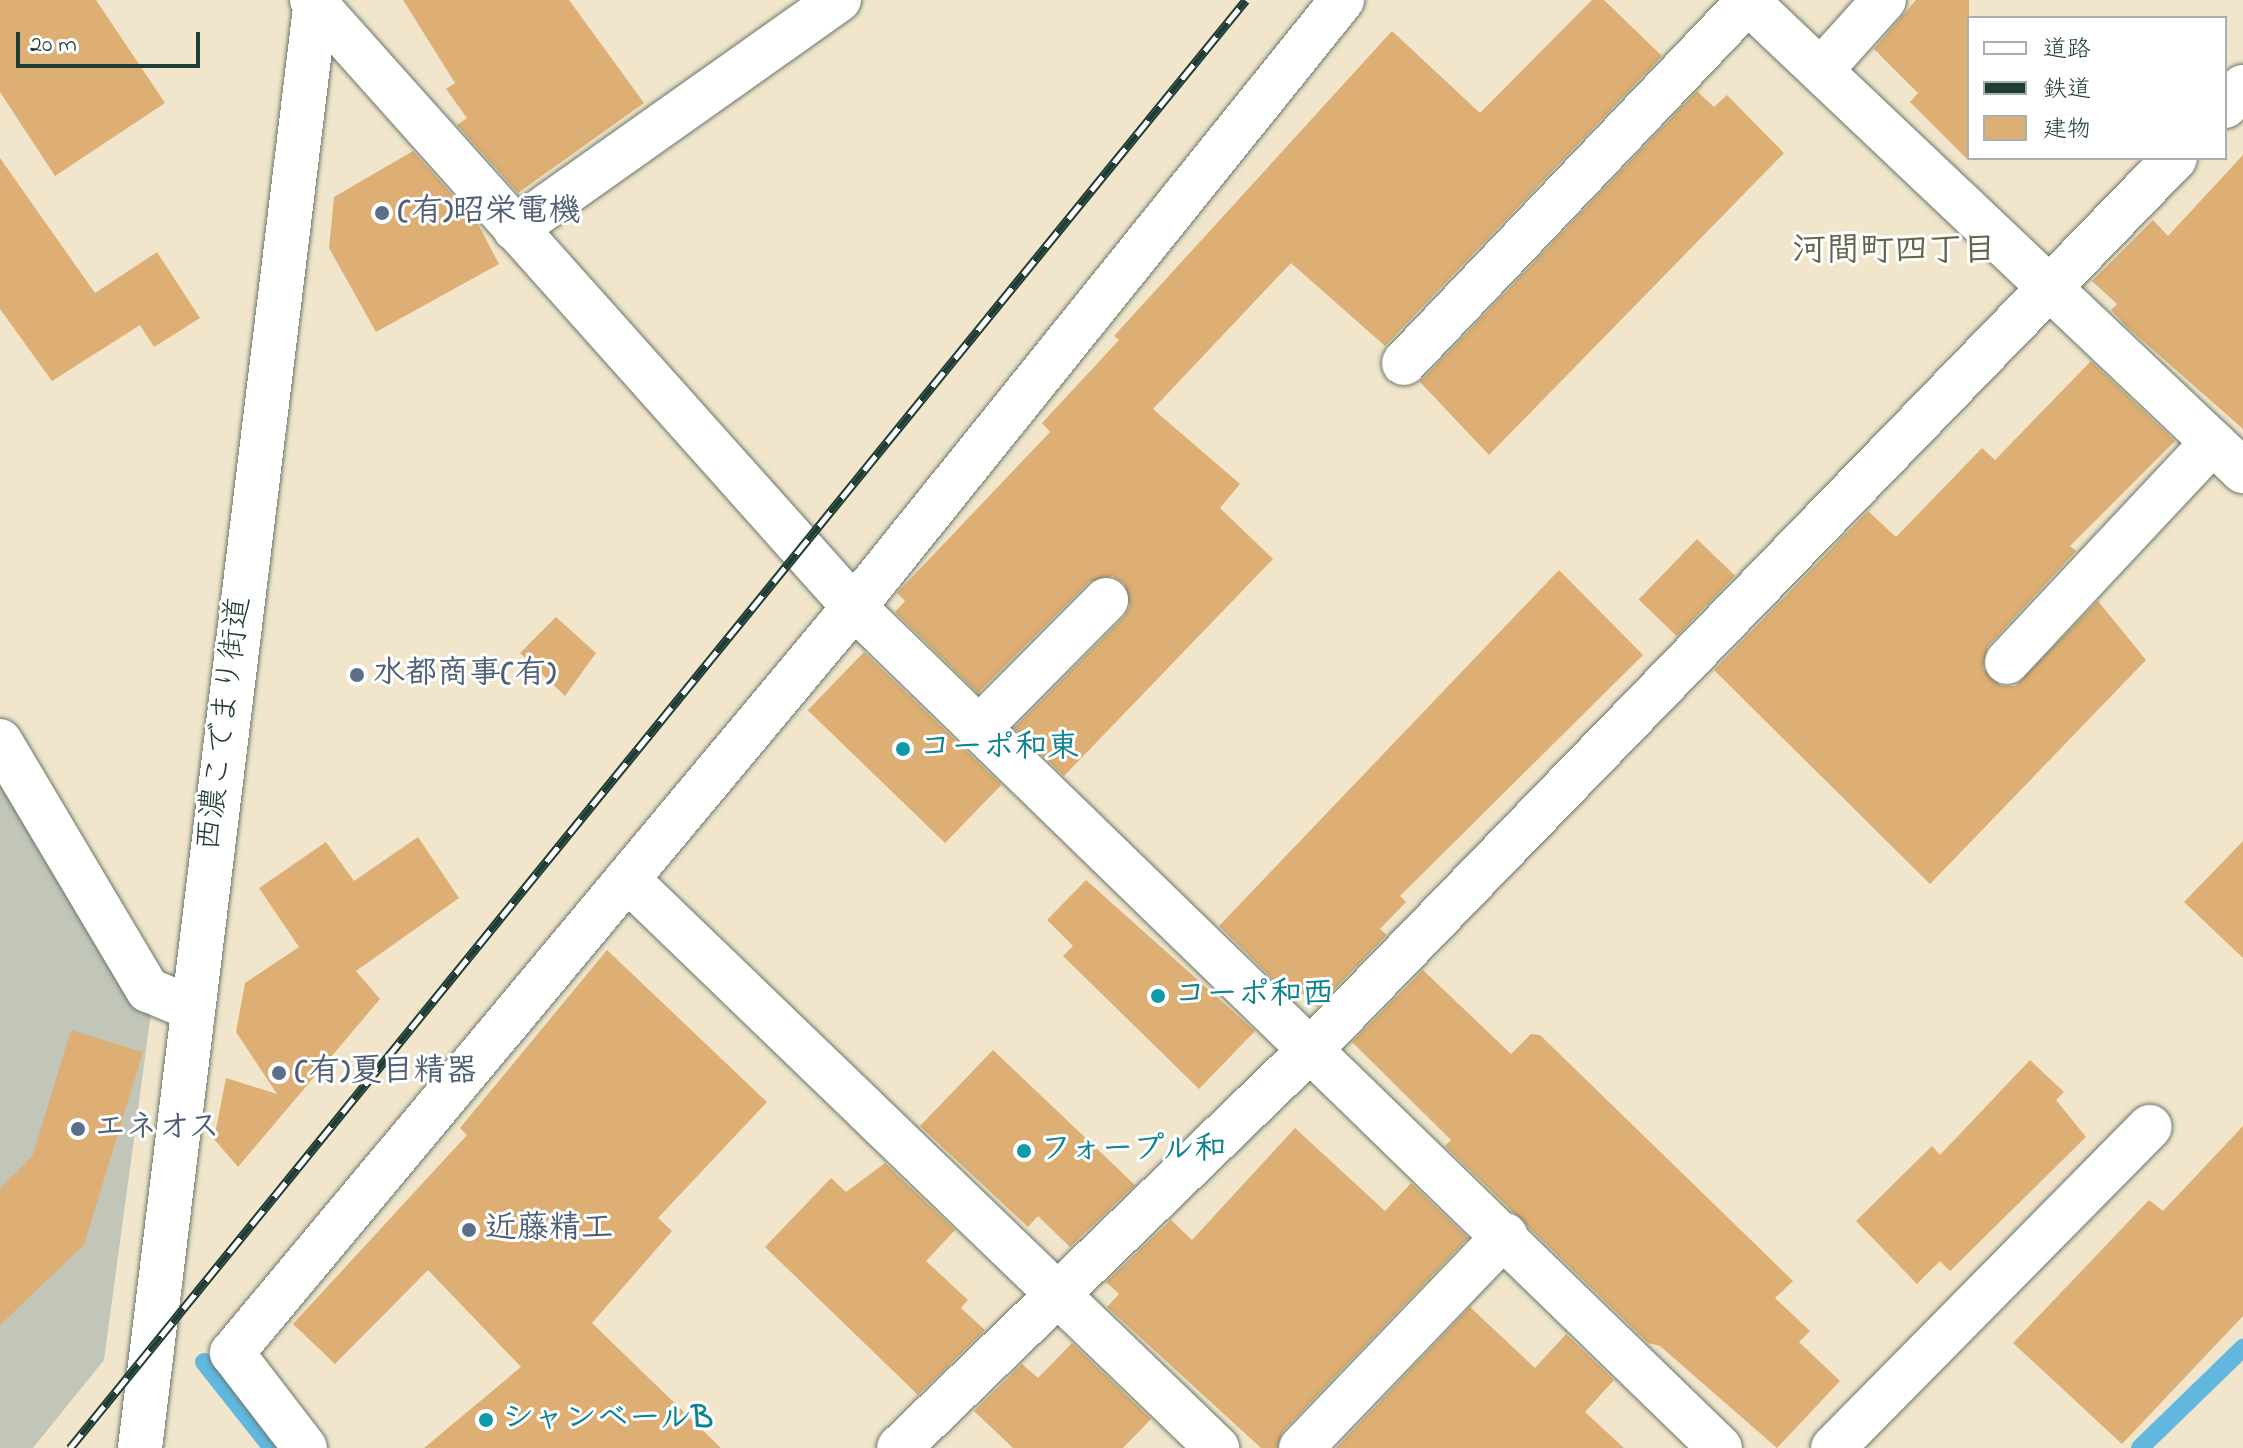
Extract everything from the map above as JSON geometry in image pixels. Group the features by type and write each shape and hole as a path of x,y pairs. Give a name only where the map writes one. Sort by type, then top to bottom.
{"street":[{"path":"515,229 839,0"},
{"path":"305,1448 232,1353 854,607 1342,0"},
{"path":"1821,70 1884,0"},
{"path":"315,1 854,607 1505,1235 1705,1443"},
{"name":"西濃こでまり街道","path":"140,1448 315,1"},
{"path":"1404,363 1747,1 2228,456 2007,662"},
{"path":"2227,104 2243,87"},
{"path":"917,1443 1056,1294 1313,1047 2173,160"},
{"path":"980,727 1106,600"},
{"path":"0,741 148,990 191,1008"},
{"path":"627,879 1217,1448"},
{"path":"1833,1448 2150,1127"},
{"path":"1301,1448 1505,1235"}],"shaded area":[{"path":"0,763 151,1013 104,1360 33,1448 0,1448"}],"building":[{"path":"0,0 96,0 165,103 55,176 0,92"},
{"path":"403,0 569,0 644,103 518,193 457,125 467,118 446,89 455,83"},
{"path":"1592,0 1604,0 1662,56 1385,346 1291,263 1153,409 1240,484 1220,508 1273,559 1064,776 1014,728 1124,617 1130,606 1124,583 1112,576 1089,582 978,693 895,612 905,601 897,593 1050,432 1042,423 1119,340 1114,336 1392,31 1480,113"},
{"path":"1916,0 1969,0 1967,159 1910,102 1918,93 1874,49"},
{"path":"1697,91 1714,107 1727,95 1784,153 1489,455 1420,382"},
{"path":"413,151 477,222 499,264 376,332 329,248 334,197"},
{"path":"2243,155 2243,429 2126,326 2111,310 2117,304 2092,281 2153,220 2168,236"},
{"path":"0,158 95,293 157,252 200,318 154,347 140,325 52,381 0,309"},
{"path":"2091,361 2175,441 2070,546 2076,551 1988,646 1983,668 2001,686 2015,686 2098,601 2146,660 1930,884 1714,670 1868,511 1896,537 1982,448 1995,460"},
{"path":"1697,539 1735,576 1677,636 1639,599"},
{"path":"1559,570 1643,655 1400,896 1406,902 1380,929 1387,935 1317,1007 1303,994 1290,996 1219,926"},
{"path":"556,617 596,653 565,696 520,653"},
{"name":"コーポ和東","path":"864,652 1001,785 945,843 808,710"},
{"path":"418,837 459,898 356,971 380,999 238,1167 214,1139 226,1078 277,1094 236,1032 245,983 299,947 259,888 326,842 354,881"},
{"path":"2243,841 2243,958 2184,902"},
{"name":"コーポ和西","path":"1086,880 1255,1031 1199,1089 1063,956 1073,946 1047,920"},
{"path":"607,950 767,1102 658,1218 672,1231 592,1323 721,1448 424,1448 521,1367 428,1270 335,1364 293,1324 467,1135 460,1128"},
{"path":"1423,970 1511,1054 1531,1034 1540,1035 1793,1281 1775,1298 1810,1331 1799,1342 1840,1381 1777,1448 1660,1346 1648,1343 1445,1146 1451,1140 1352,1042"},
{"path":"71,1030 143,1052 84,1245 0,1325 0,1188 32,1157"},
{"name":"フォープル和","path":"993,1050 1135,1185 1070,1247 1038,1216 1028,1227 920,1126"},
{"path":"2030,1060 2064,1092 2056,1100 2086,1137 1950,1271 1940,1261 1917,1284 1856,1221 1932,1146 1940,1155"},
{"path":"2243,1126 2243,1316 2122,1444 2013,1343 2149,1200 2163,1211"},
{"path":"1295,1128 1385,1211 1411,1183 1468,1238 1283,1431 1277,1448 1261,1448 1107,1307 1119,1294 1106,1282 1171,1220 1192,1240"},
{"path":"885,1163 955,1230 926,1261 968,1300 961,1308 985,1330 918,1395 765,1247 831,1178 846,1192"},
{"path":"1470,1307 1535,1368 1566,1334 1614,1380 1585,1412 1624,1448 1336,1448"},
{"path":"1072,1343 1151,1419 1123,1448 1013,1448 974,1411 1022,1364 1038,1378"}],"waterway":[{"path":"2140,1448 2243,1348"},
{"path":"204,1362 272,1448"}],"railway":[{"path":"70,1448 1246,0"}],"place":[{"name":"(有)昭栄電機","path":"382,213"},
{"name":"水都商事(有)","path":"357,675"},
{"name":"コーポ和東","path":"903,749"},
{"name":"コーポ和西","path":"1158,996"},
{"name":"(有)夏目精器","path":"279,1073"},
{"name":"エネオス","path":"78,1129"},
{"name":"フォープル和","path":"1024,1151"},
{"name":"近藤精工","path":"469,1230"},
{"name":"シャンベールB","path":"486,1420"}],"district":[{"name":"河間町四丁目","path":"1894,253"}]}
